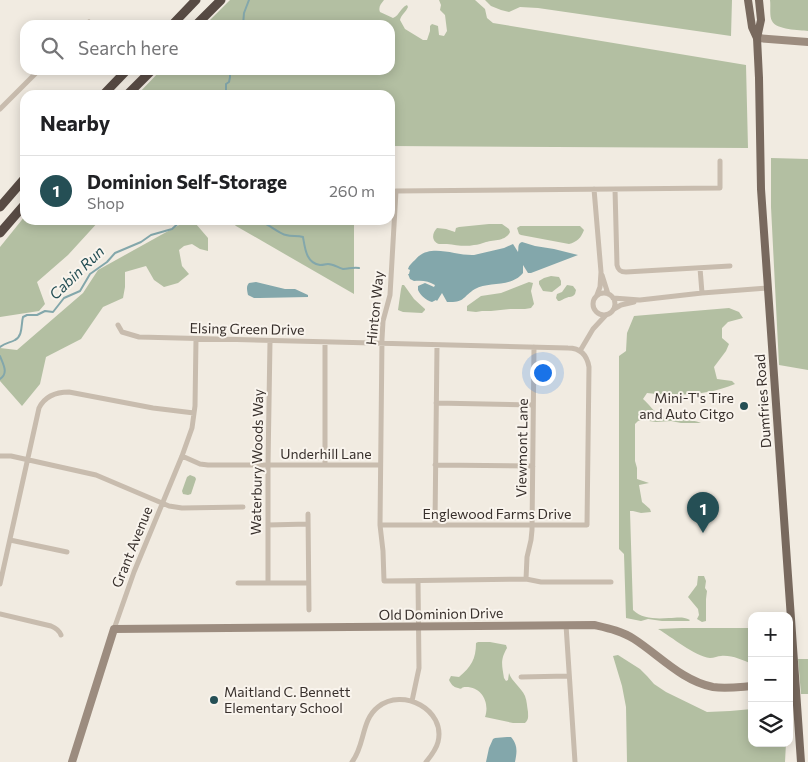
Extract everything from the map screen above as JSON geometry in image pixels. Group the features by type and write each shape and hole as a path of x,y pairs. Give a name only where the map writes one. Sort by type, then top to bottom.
{"highway":[{"path":"177,20 196,0"},
{"path":"201,20 221,0"},
{"path":"108,90 123,75"},
{"path":"132,90 147,75"},
{"path":"0,207 20,184"},
{"path":"0,233 20,210"}],"main road":[{"name":"Dumfries Road","path":"748,0 749,16 757,38"},
{"name":"Dumfries Road","path":"760,0 761,20 757,38 761,189 782,486 791,657"},
{"name":"Dumfries Road","path":"793,692 801,762"}],"street":[{"path":"757,38 808,42"},
{"path":"0,109 34,75"},
{"name":"Hinton Way","path":"395,208 396,191 720,188 720,161"},
{"path":"594,189 601,272 600,287 593,302 596,312 594,329"},
{"path":"615,189 616,265 619,271 730,266"},
{"name":"Hinton Way","path":"394,225 390,295 383,321 382,344 380,525 384,581 526,579 541,582 611,582"},
{"path":"700,268 702,293"},
{"path":"601,272 608,294 613,298 640,300"},
{"path":"382,344 572,348 580,351 594,329 606,315 622,305 640,300 768,288"},
{"path":"597,296 604,293 608,294"},
{"path":"613,298 614,309"},
{"path":"596,312 600,315 606,315"},
{"name":"Elsing Green Drive","path":"118,325 122,332 132,336 382,344"},
{"name":"Grant Avenue","path":"72,762 134,572 192,428 196,339"},
{"name":"Waterbury Woods Way","path":"268,583 270,341"},
{"path":"325,342 325,465"},
{"path":"435,525 437,345"},
{"name":"Viewmont Lane","path":"526,579 532,525 534,347"},
{"name":"Englewood Farms Drive","path":"380,525 586,525 589,368 587,360 580,351"},
{"path":"0,584 39,408 45,399 57,392 69,392 154,408 194,413"},
{"path":"436,403 533,404"},
{"path":"0,456 10,456 96,475 163,504 175,507 243,507"},
{"name":"Underhill Lane","path":"182,456 208,466 380,465"},
{"path":"435,465 533,466"},
{"path":"308,514 309,610"},
{"path":"268,524 308,524"},
{"path":"10,540 67,552"},
{"path":"412,701 419,668 418,581"},
{"path":"238,583 308,583"},
{"path":"0,614 51,626 56,628 61,635"},
{"path":"566,625 575,762"},
{"name":"Old Dominion Drive","path":"114,629 594,625 618,631 634,639 679,672 700,683 723,688 748,686"},
{"path":"521,678 568,676"},
{"path":"352,762 359,750 370,717 378,707 390,701 405,700 412,701 427,709 436,720 438,744 426,762"}],"green space":[{"path":"230,0 384,0 379,10 380,12 393,18 407,5 408,7 400,20 405,29 423,40 427,40 432,24 438,26 439,35 444,36 447,31 445,15 440,10 439,0 475,0 485,9 487,18 493,23 746,65 748,148 395,146 395,90 142,90 156,75 395,75 395,20 210,20"},
{"path":"485,0 732,0 731,36 538,8 520,7 509,12 491,6"},
{"path":"770,0 808,0 808,31 789,29 774,24 771,16"},
{"path":"771,158 808,159 808,370 779,365 771,207"},
{"path":"20,222 20,225 95,225 68,255 37,282 45,304 39,311 0,317 0,247"},
{"path":"502,224 510,232 503,239 471,246 439,244 434,239 433,234 437,228 455,232 456,228 459,227"},
{"path":"179,225 197,225 208,238 208,251 192,244 184,246 179,250 182,266 189,274 178,283 164,287 154,280 146,266 125,272 123,298 103,307 81,339 46,357 40,384 22,406 0,381 0,348 17,350 83,293 98,270"},
{"path":"354,225 354,294 236,226"},
{"path":"520,226 580,226 584,230 578,239 569,244 521,235 517,228"},
{"path":"551,276 559,277 561,285 552,292 543,291 539,281"},
{"path":"529,282 533,283 531,291 534,304 531,308 467,311 467,306 481,296 501,293"},
{"path":"402,285 425,309 422,313 398,310"},
{"path":"567,285 573,286 576,290 575,294 558,301 556,298 557,294 562,292"},
{"path":"729,308 739,312 743,318 728,322 722,328 722,338 729,344 714,367 717,379 732,381 735,384 702,393 669,395 647,393 643,399 661,416 701,423 642,420 635,424 637,479 649,483 639,485 642,502 651,512 630,511 633,610 650,618 682,618 690,620 662,621 648,619 641,621 626,618 624,554 619,549 619,356 626,351 627,333 634,316"},
{"path":"190,475 196,479 191,494 183,494 182,491 187,477"},
{"path":"698,576 704,576 707,591 706,621 702,622 697,619 699,615 698,609 688,597 697,585"},
{"path":"748,628 748,662 729,656 704,657 658,629"},
{"path":"476,643 506,645 507,648 502,663 504,678 506,681 508,680 509,673 525,696 528,717 525,723 513,723 485,717 485,701 480,693 472,688 456,688 449,680 451,676 459,677 467,670 474,658"},
{"path":"618,655 640,669 654,684 666,692 707,712 748,709 748,747 786,747 785,762 627,762 626,707 613,656"},
{"path":"798,659 808,659 808,694 801,694"}],"water":[{"path":"522,242 578,255 531,273 528,273 523,265 523,273 518,278 506,283 480,287 457,302 447,302 442,293 437,301 432,302 426,299 419,292 418,286 425,283 434,287 435,285 425,281 414,281 410,279 408,274 411,264 427,252 443,251 474,255 513,244 518,252 519,245"},
{"path":"256,282 285,289 295,289 308,295 308,297 254,298 248,295 247,287 249,283"},
{"path":"511,737 516,746 515,762 486,762 493,739"}],"waterway":[{"name":"Cabin Run","path":"243,20 249,0"},
{"name":"Cabin Run","path":"226,90 226,84 229,82 230,75"},
{"name":"Cabin Run","path":"0,347 18,338 21,333 23,317 37,315 45,311 53,312 64,298 80,291 90,274 107,262 115,253 141,242 151,235 172,229 176,225"},
{"path":"268,225 284,234 303,237 307,254 315,264 330,264 343,269 359,268"},
{"name":"Cabin Run","path":"0,356 5,371 0,379"}],"place":[{"name":"Mini-T's Tire and Auto Citgo","path":"744,406"},
{"name":"Dominion Self-Storage","path":"703,533"},
{"name":"Maitland C. Bennett Elementary School","path":"214,700"}]}
